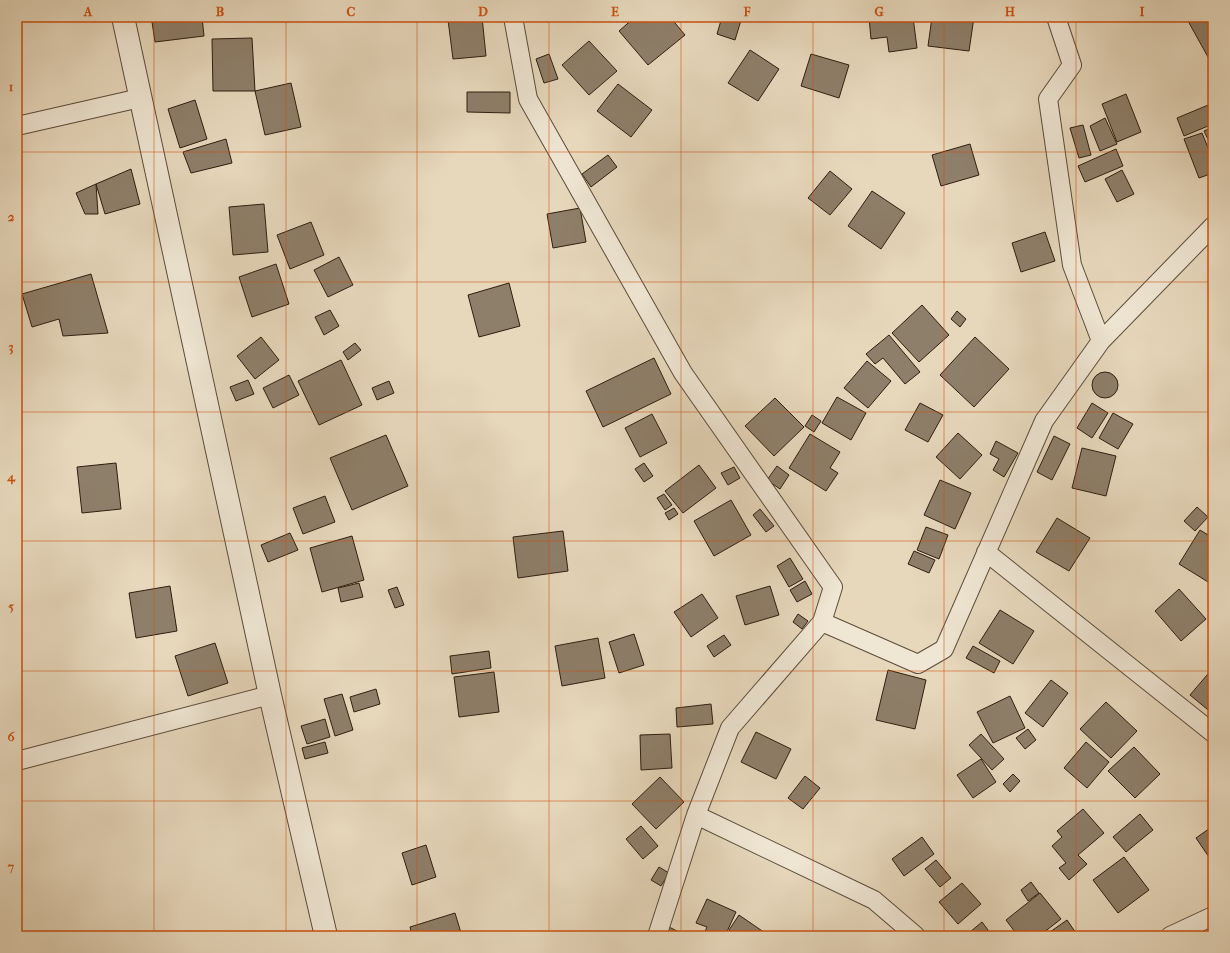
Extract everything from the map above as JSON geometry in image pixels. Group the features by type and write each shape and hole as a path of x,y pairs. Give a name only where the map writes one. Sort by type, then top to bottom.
{"street":[{"path":"122,17 270,695 326,936"},
{"path":"513,17 528,99 683,373 833,588 822,622 730,728 696,815 657,936"},
{"path":"1056,17 1072,65 1048,99 1072,265 1102,341"},
{"path":"17,126 140,98"},
{"path":"822,622 918,664 944,649 1044,421 1102,341 1213,226"},
{"path":"986,552 1213,733"},
{"path":"17,760 270,695"},
{"path":"696,815 874,900 916,936"},
{"path":"1170,936 1213,916"}],"building":[{"path":"202,17 204,36 155,42 152,22"},
{"path":"482,17 486,56 453,59 448,20"},
{"path":"635,17 670,17 685,35 648,65 619,31"},
{"path":"722,17 742,17 735,40 717,34"},
{"path":"869,17 913,17 917,48 889,52 887,37 871,39"},
{"path":"932,17 974,17 969,51 928,46"},
{"path":"1195,17 1209,17 1211,22 1213,21 1213,66 1188,21"},
{"path":"252,38 255,91 213,91 212,39"},
{"path":"589,41 617,71 589,95 562,65"},
{"path":"750,50 779,69 758,101 728,83"},
{"path":"549,54 558,79 544,83 536,59"},
{"path":"811,54 849,65 839,98 801,86"},
{"path":"291,83 301,127 265,135 255,91"},
{"path":"618,84 652,110 631,137 597,111"},
{"path":"467,92 510,92 510,113 467,112"},
{"path":"1126,94 1141,132 1117,142 1102,104"},
{"path":"195,100 207,139 180,148 168,109"},
{"path":"1213,103 1213,124 1184,136 1177,118"},
{"path":"1105,118 1117,144 1100,151 1090,126"},
{"path":"1083,125 1091,155 1079,158 1070,128"},
{"path":"1213,127 1213,150 1204,131"},
{"path":"1202,133 1213,160 1213,173 1199,178 1184,139"},
{"path":"226,139 232,163 191,173 183,152"},
{"path":"970,144 979,175 941,186 932,155"},
{"path":"1116,149 1123,166 1085,182 1078,166"},
{"path":"608,155 617,167 591,187 582,174"},
{"path":"131,169 140,204 105,214 96,184"},
{"path":"1122,170 1134,194 1117,202 1105,179"},
{"path":"830,171 852,189 830,215 808,198"},
{"path":"17,182 20,192 17,193"},
{"path":"96,184 98,214 85,214 76,193"},
{"path":"872,191 905,213 881,249 848,226"},
{"path":"264,204 268,252 233,255 229,207"},
{"path":"580,208 586,242 553,248 547,214"},
{"path":"311,222 324,255 290,269 277,235"},
{"path":"1045,232 1055,261 1021,272 1012,243"},
{"path":"339,257 353,285 328,297 314,270"},
{"path":"276,264 289,304 252,317 239,277"},
{"path":"91,274 108,333 63,336 59,319 32,327 22,294"},
{"path":"509,283 520,326 479,337 468,295"},
{"path":"922,305 949,335 919,362 892,333"},
{"path":"330,310 339,326 324,335 315,317"},
{"path":"957,311 966,319 960,327 951,319"},
{"path":"889,335 920,372 905,384 883,358 875,364 866,354"},
{"path":"261,337 279,360 255,379 237,356"},
{"path":"975,337 1009,369 974,407 940,375"},
{"path":"355,343 361,350 348,360 343,352"},
{"path":"654,358 671,394 603,427 586,391"},
{"path":"341,360 362,405 319,425 298,381"},
{"path":"867,361 891,381 868,408 844,388"},
{"path":"1105,372 1114,376 1118,385 1114,394 1105,398 1096,394 1092,385 1096,376"},
{"path":"289,375 299,395 273,408 263,388"},
{"path":"248,380 254,394 236,401 230,387"},
{"path":"389,381 394,393 377,400 372,388"},
{"path":"837,397 866,413 851,440 822,423"},
{"path":"775,398 804,427 774,456 745,426"},
{"path":"920,403 943,415 928,442 905,430"},
{"path":"1092,403 1108,413 1092,438 1077,428"},
{"path":"1113,413 1133,424 1118,449 1099,438"},
{"path":"652,414 667,443 640,457 625,428"},
{"path":"812,415 821,421 814,432 805,426"},
{"path":"958,433 982,455 960,479 936,457"},
{"path":"810,434 840,452 830,468 838,473 826,491 789,468"},
{"path":"386,435 408,486 352,510 330,458"},
{"path":"1054,436 1070,444 1052,480 1037,472"},
{"path":"996,441 1018,453 1004,477 993,470 999,459 990,454"},
{"path":"1082,448 1116,456 1106,496 1072,488"},
{"path":"116,463 121,509 82,513 77,467"},
{"path":"644,463 653,476 644,482 635,469"},
{"path":"699,465 716,488 683,513 665,491"},
{"path":"777,466 789,475 780,489 767,480"},
{"path":"734,467 740,478 728,485 721,473"},
{"path":"940,480 971,493 955,529 924,515"},
{"path":"664,494 672,505 665,510 657,498"},
{"path":"325,496 335,522 303,534 293,508"},
{"path":"731,500 751,535 714,556 694,521"},
{"path":"1197,507 1208,517 1195,531 1184,521"},
{"path":"674,508 678,514 669,520 665,513"},
{"path":"760,509 774,526 766,532 753,515"},
{"path":"1057,518 1090,538 1069,571 1036,552"},
{"path":"926,527 948,535 939,559 917,550"},
{"path":"1200,530 1213,538 1213,585 1179,564"},
{"path":"563,531 568,571 518,578 513,537"},
{"path":"290,533 298,550 268,562 261,545"},
{"path":"352,536 364,580 322,592 310,548"},
{"path":"914,551 935,560 929,573 908,564"},
{"path":"790,558 803,579 789,587 777,566"},
{"path":"805,581 812,594 797,602 790,590"},
{"path":"359,583 363,597 341,602 338,588"},
{"path":"170,586 177,631 136,638 129,593"},
{"path":"770,586 779,615 745,625 736,596"},
{"path":"397,587 404,605 395,608 388,590"},
{"path":"1179,589 1206,619 1181,641 1155,611"},
{"path":"702,594 718,618 691,637 674,612"},
{"path":"1000,610 1034,631 1013,664 979,643"},
{"path":"798,614 808,621 802,629 793,622"},
{"path":"634,634 644,665 619,673 609,642"},
{"path":"724,635 731,645 714,657 707,646"},
{"path":"598,638 605,678 562,686 555,646"},
{"path":"215,643 228,683 188,696 175,656"},
{"path":"973,646 1000,661 994,673 966,658"},
{"path":"489,651 491,668 452,674 450,656"},
{"path":"1213,668 1213,714 1190,695"},
{"path":"888,670 926,680 915,729 876,720"},
{"path":"494,672 499,712 459,717 454,677"},
{"path":"1051,680 1068,693 1043,727 1025,713"},
{"path":"376,689 380,704 354,712 350,697"},
{"path":"342,694 353,730 335,736 324,699"},
{"path":"1010,696 1025,728 993,743 977,712"},
{"path":"1106,702 1137,731 1111,758 1080,729"},
{"path":"711,704 713,724 677,727 676,708"},
{"path":"325,719 330,737 307,744 301,726"},
{"path":"1028,729 1036,740 1025,749 1016,738"},
{"path":"756,732 791,749 776,779 741,762"},
{"path":"670,734 672,768 641,770 640,735"},
{"path":"981,734 1004,759 992,770 969,745"},
{"path":"325,742 328,753 305,759 302,748"},
{"path":"1086,742 1109,762 1087,788 1064,768"},
{"path":"1134,747 1160,774 1135,798 1108,771"},
{"path":"981,759 996,782 973,798 957,775"},
{"path":"1013,774 1020,781 1010,792 1003,784"},
{"path":"805,776 820,788 803,809 788,798"},
{"path":"660,777 684,802 656,829 632,804"},
{"path":"1083,809 1104,833 1078,855 1087,864 1069,880 1059,868 1066,863 1052,846 1062,837 1057,831"},
{"path":"1140,814 1153,830 1126,852 1113,837"},
{"path":"641,826 658,846 643,859 626,839"},
{"path":"1213,826 1213,863 1196,838"},
{"path":"922,837 934,854 904,876 892,859"},
{"path":"426,845 436,877 412,885 402,853"},
{"path":"1124,857 1149,890 1118,913 1093,880"},
{"path":"936,860 951,878 940,887 925,869"},
{"path":"659,867 669,873 661,886 651,880"},
{"path":"1031,882 1039,893 1028,901 1021,890"},
{"path":"962,883 981,904 958,924 939,902"},
{"path":"1040,893 1061,919 1039,936 1018,936 1006,920"},
{"path":"707,899 736,912 725,936 703,936 707,927 696,923"},
{"path":"455,913 462,936 412,936 410,927"},
{"path":"739,915 768,936 737,936 729,930"},
{"path":"1067,920 1078,936 1053,936 1050,932"},
{"path":"982,922 988,930 982,936 974,936 970,932"},
{"path":"669,927 687,936 664,936"}]}
